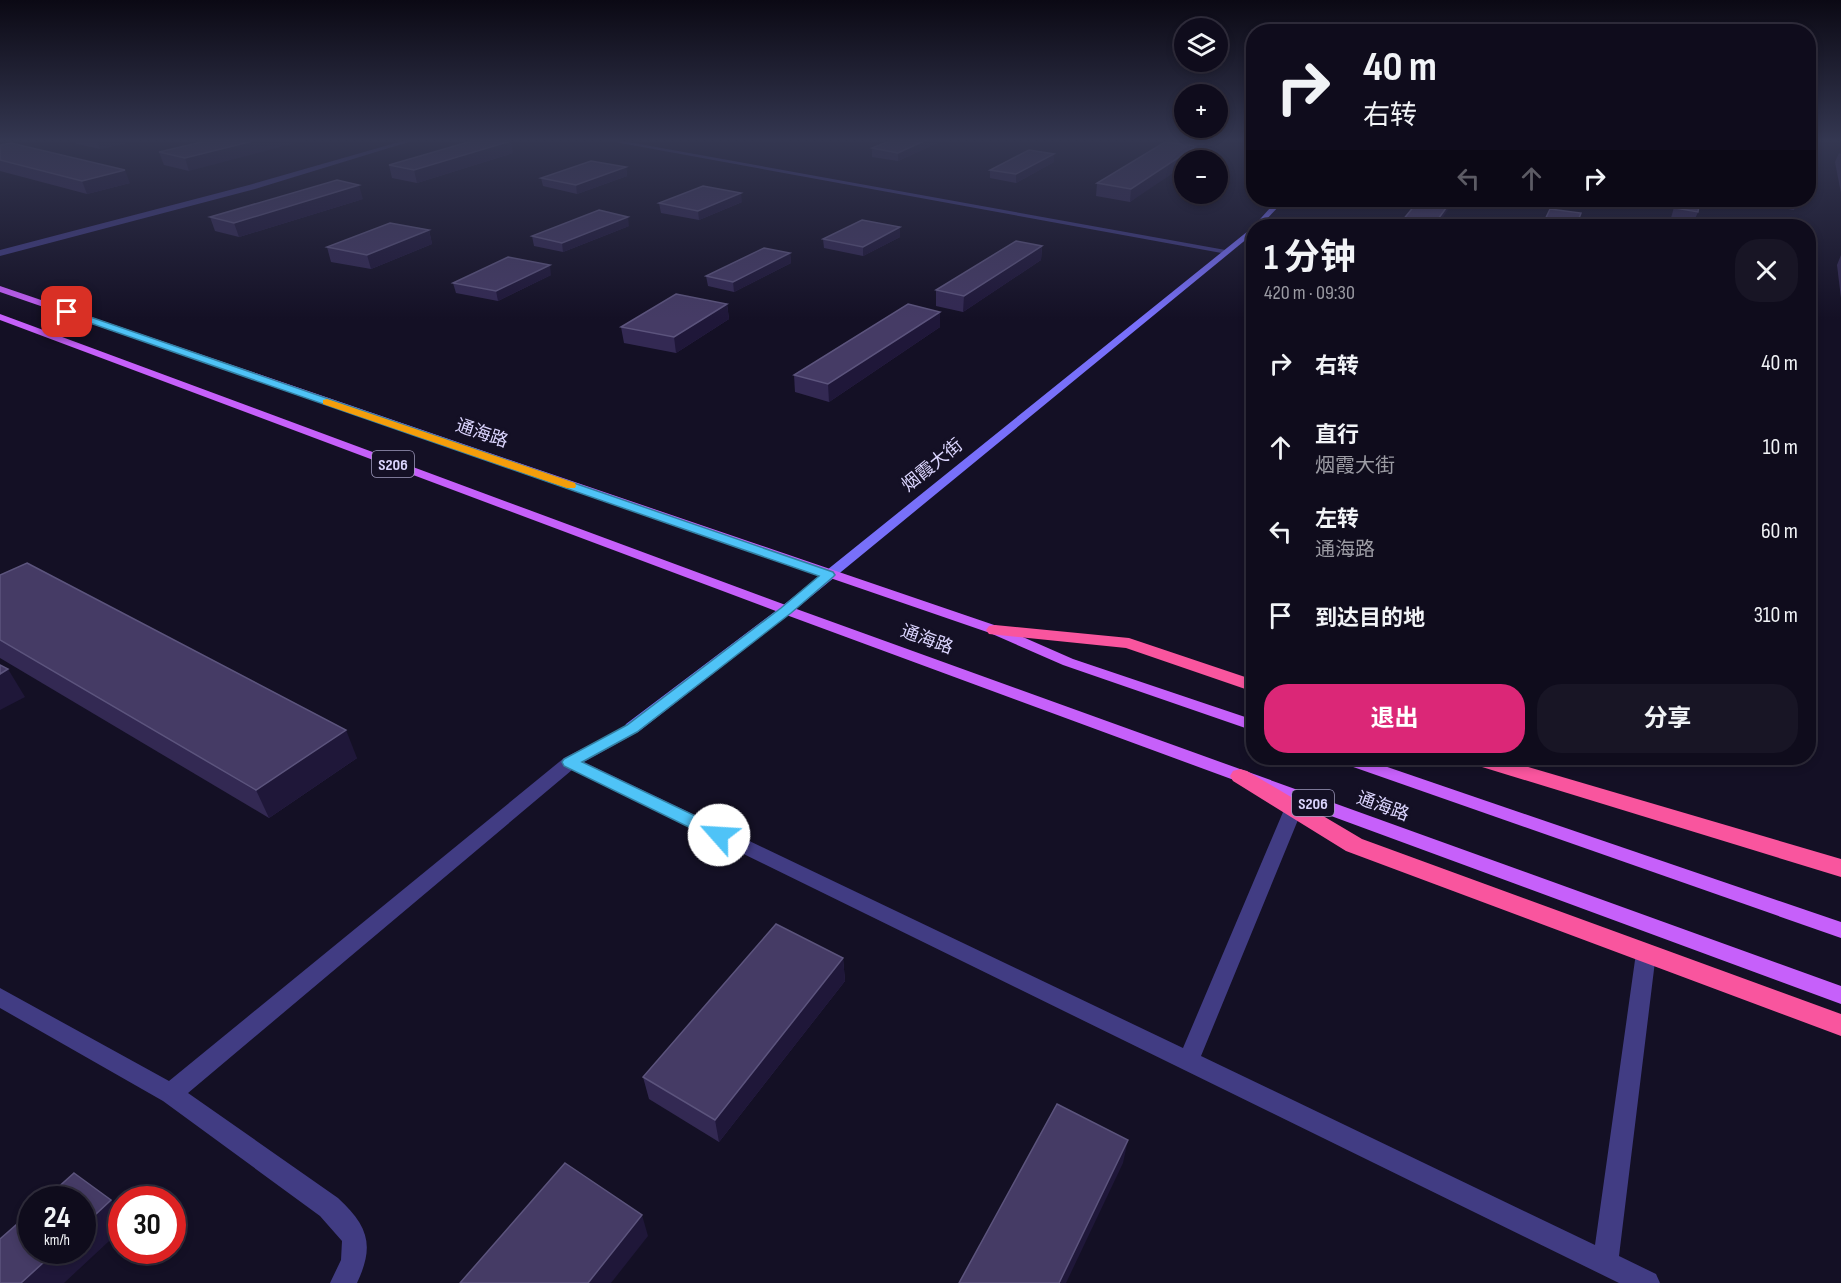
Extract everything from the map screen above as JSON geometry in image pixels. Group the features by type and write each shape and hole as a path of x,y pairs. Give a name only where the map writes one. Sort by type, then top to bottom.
{"highway":[{"path":"995,630 1129,643 1246,683"},
{"path":"1499,765 1841,868"},
{"path":"1240,776 1296,803 1354,845 1841,1025"}],"main road":[{"name":"烟霞大街","path":"1263,219 1274,207"},
{"name":"烟霞大街","path":"632,728 786,610 1246,235"},
{"name":"通海路","path":"0,289 828,575 995,630 1068,662 1246,723"},
{"name":"通海路","path":"0,317 786,610 1240,776"},
{"name":"通海路","path":"1365,765 1841,930"},
{"name":"通海路","path":"1296,803 1841,995"}],"street":[{"path":"0,253 203,200"},
{"path":"941,200 1227,251"},
{"path":"171,1094 570,762 632,728"},
{"path":"570,762 1647,1283"},
{"path":"1188,1061 1296,803"},
{"path":"1605,1262 1646,953"},
{"path":"0,997 171,1094 329,1207 348,1224 357,1244 351,1268 343,1283"}],"building":[{"path":"269,200 310,200 234,223 210,217"},
{"path":"667,200 725,200 698,211 659,203"},
{"path":"1413,207 1447,207 1438,219 1404,219"},
{"path":"1675,207 1699,207 1698,212"},
{"path":"1550,209 1581,213 1579,219 1545,219"},
{"path":"599,210 628,217 562,243 532,236"},
{"path":"862,220 900,227 863,247 823,239"},
{"path":"390,223 429,230 367,255 327,247"},
{"path":"1016,241 1042,246 964,296 936,290"},
{"path":"764,248 790,253 733,282 706,276"},
{"path":"508,257 550,265 496,291 453,283"},
{"path":"676,294 727,304 674,337 621,327"},
{"path":"908,304 940,312 828,384 794,375"},
{"path":"27,563 346,730 256,790 0,640 0,575"},
{"path":"0,665 8,669 0,674"},
{"path":"776,924 843,958 715,1120 643,1077"},
{"path":"1057,1104 1128,1140 1059,1283 959,1283"},
{"path":"565,1163 642,1215 588,1283 460,1283"},
{"path":"74,1173 92,1186 60,1186"},
{"path":"96,1189 108,1198 108,1203 96,1214"},
{"path":"18,1223 18,1264 42,1264 21,1283 0,1283 0,1239"}],"slow traffic":[{"path":"327,402 571,486"}],"route":[{"path":"67,312 828,575 632,728 570,762 719,835"}]}
